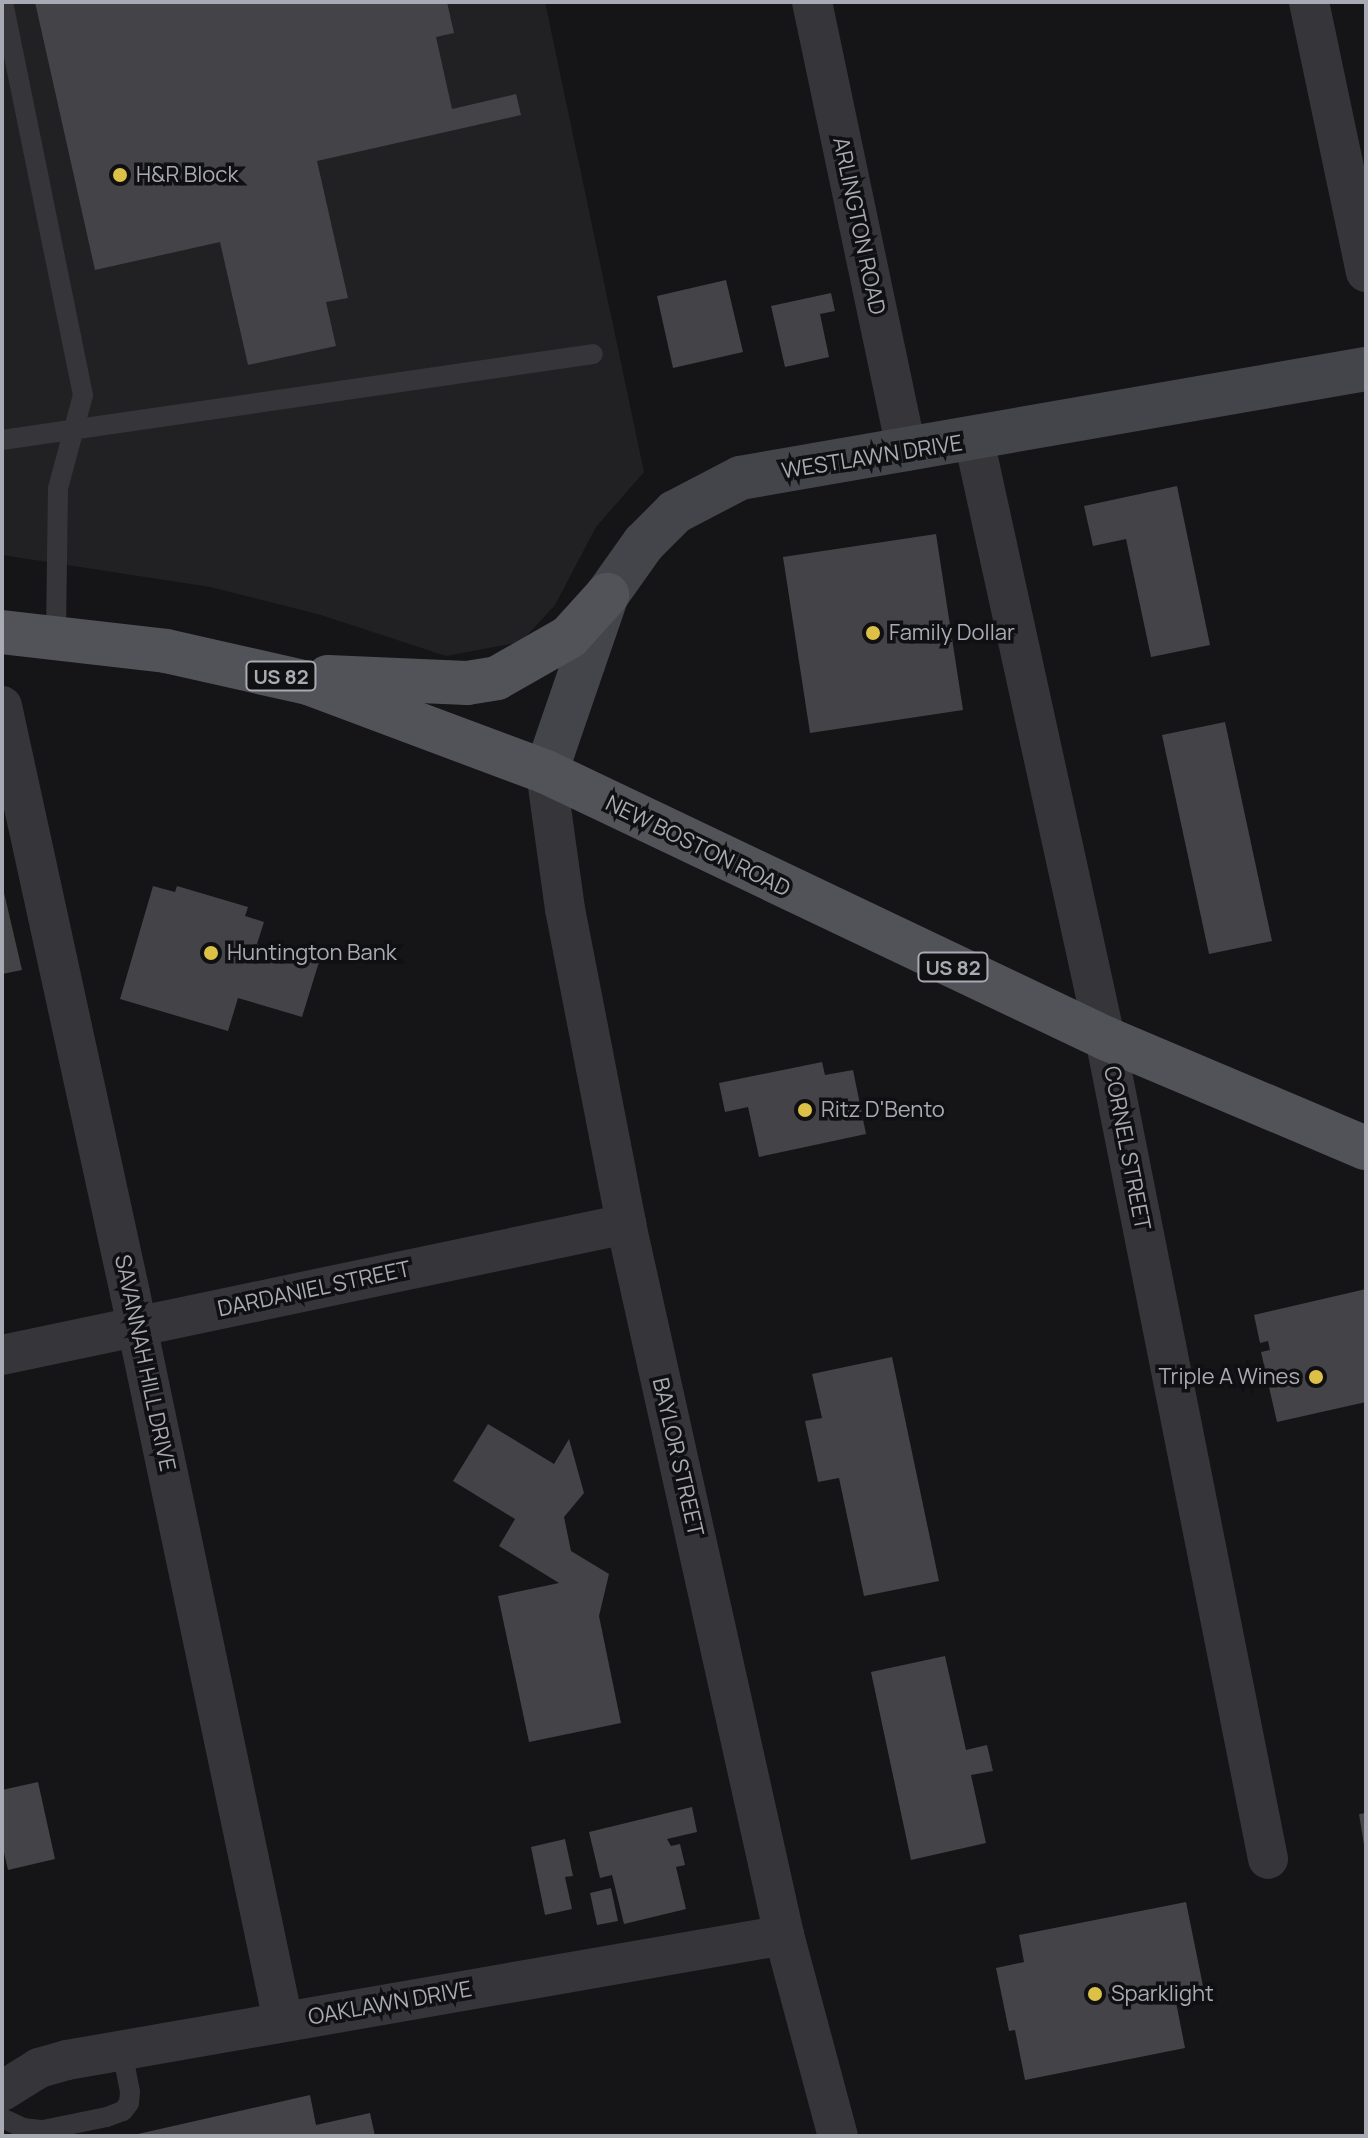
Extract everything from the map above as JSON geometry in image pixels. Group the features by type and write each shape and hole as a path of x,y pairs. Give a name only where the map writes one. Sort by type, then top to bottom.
{"main road":[{"name":"WESTLAWN DRIVE","path":"546,772 607,595 644,543 675,512 740,478 974,440 1366,369"},
{"path":"273,674 467,683 497,678 569,637 607,595"},
{"name":"NEW BOSTON ROAD","path":"2,632 166,651 308,683 546,772 1105,1038 1366,1148"}],"street":[{"name":"ARLINGTON ROAD","path":"812,2 907,451"},
{"path":"1309,2 1366,272"},
{"name":"CORNEL STREET","path":"974,440 1105,1038 1268,1859"},
{"name":"SAVANNAH HILL DRIVE","path":"2,706 137,1326 283,2021"},
{"name":"BAYLOR STREET","path":"546,772 565,909 626,1224 784,1935 838,2136"},
{"name":"DARDANIEL STREET","path":"2,1355 626,1224"},
{"name":"OAKLAWN DRIVE","path":"2,2091 39,2068 122,2050 784,1935"}],"lane":[{"path":"3,2 83,395 58,488 56,638"},
{"path":"2,440 593,354"},
{"path":"2,2118 23,2128 43,2130 123,2111 129,2103 130,2092 122,2050"}],"shaded area":[{"path":"2,2 545,2 644,472 596,527 555,605 521,642 446,656 321,615 210,587 2,555"}],"building":[{"path":"35,2 447,2 454,33 436,37 452,109 516,94 521,115 317,161 348,298 326,302 336,346 248,365 220,242 95,270"},
{"path":"726,280 743,352 673,368 657,296"},
{"path":"831,293 835,311 820,314 829,357 785,367 771,306"},
{"path":"1177,486 1210,645 1151,657 1126,539 1093,546 1084,506"},
{"name":"Family Dollar","path":"936,534 963,710 810,733 783,557"},
{"path":"1225,722 1272,941 1209,954 1162,735"},
{"path":"2,884 22,970 2,974"},
{"name":"Huntington Bank","path":"153,886 175,892 177,886 248,907 245,916 264,922 257,944 319,962 302,1017 238,998 228,1031 120,999"},
{"name":"Ritz D'Bento","path":"822,1062 825,1075 853,1070 866,1134 759,1157 748,1107 725,1112 719,1083"},
{"name":"Triple A Wines","path":"1366,1289 1366,1402 1277,1422 1261,1352 1270,1350 1268,1341 1260,1343 1254,1315"},
{"path":"892,1357 939,1581 864,1596 839,1478 818,1482 805,1421 822,1418 812,1374"},
{"path":"488,1424 554,1464 569,1439 584,1493 564,1517 571,1551 609,1574 599,1616 621,1723 529,1742 498,1596 559,1583 499,1546 515,1519 453,1481"},
{"path":"945,1656 966,1750 987,1745 993,1771 971,1775 986,1843 911,1860 871,1672"},
{"path":"38,1782 55,1859 8,1870 2,1844 2,1790"},
{"path":"692,1807 697,1832 667,1839 671,1846 680,1844 685,1865 676,1867 686,1909 624,1924 612,1875 600,1878 589,1832"},
{"path":"1366,1813 1366,1845 1364,1845 1359,1814"},
{"path":"565,1839 573,1876 565,1877 572,1909 545,1915 531,1847"},
{"path":"611,1888 618,1921 597,1925 590,1893"},
{"name":"Sparklight","path":"1186,1902 1204,1991 1175,1997 1185,2048 1025,2080 1015,2030 1009,2031 996,1968 1024,1962 1019,1935"},
{"path":"310,2095 316,2125 370,2113 375,2136 129,2136"}],"place":[{"name":"H&R Block","path":"120,175"},
{"name":"Family Dollar","path":"873,633"},
{"name":"Huntington Bank","path":"211,953"},
{"name":"Ritz D'Bento","path":"805,1110"},
{"name":"Triple A Wines","path":"1316,1377"},
{"name":"Sparklight","path":"1095,1994"}]}
